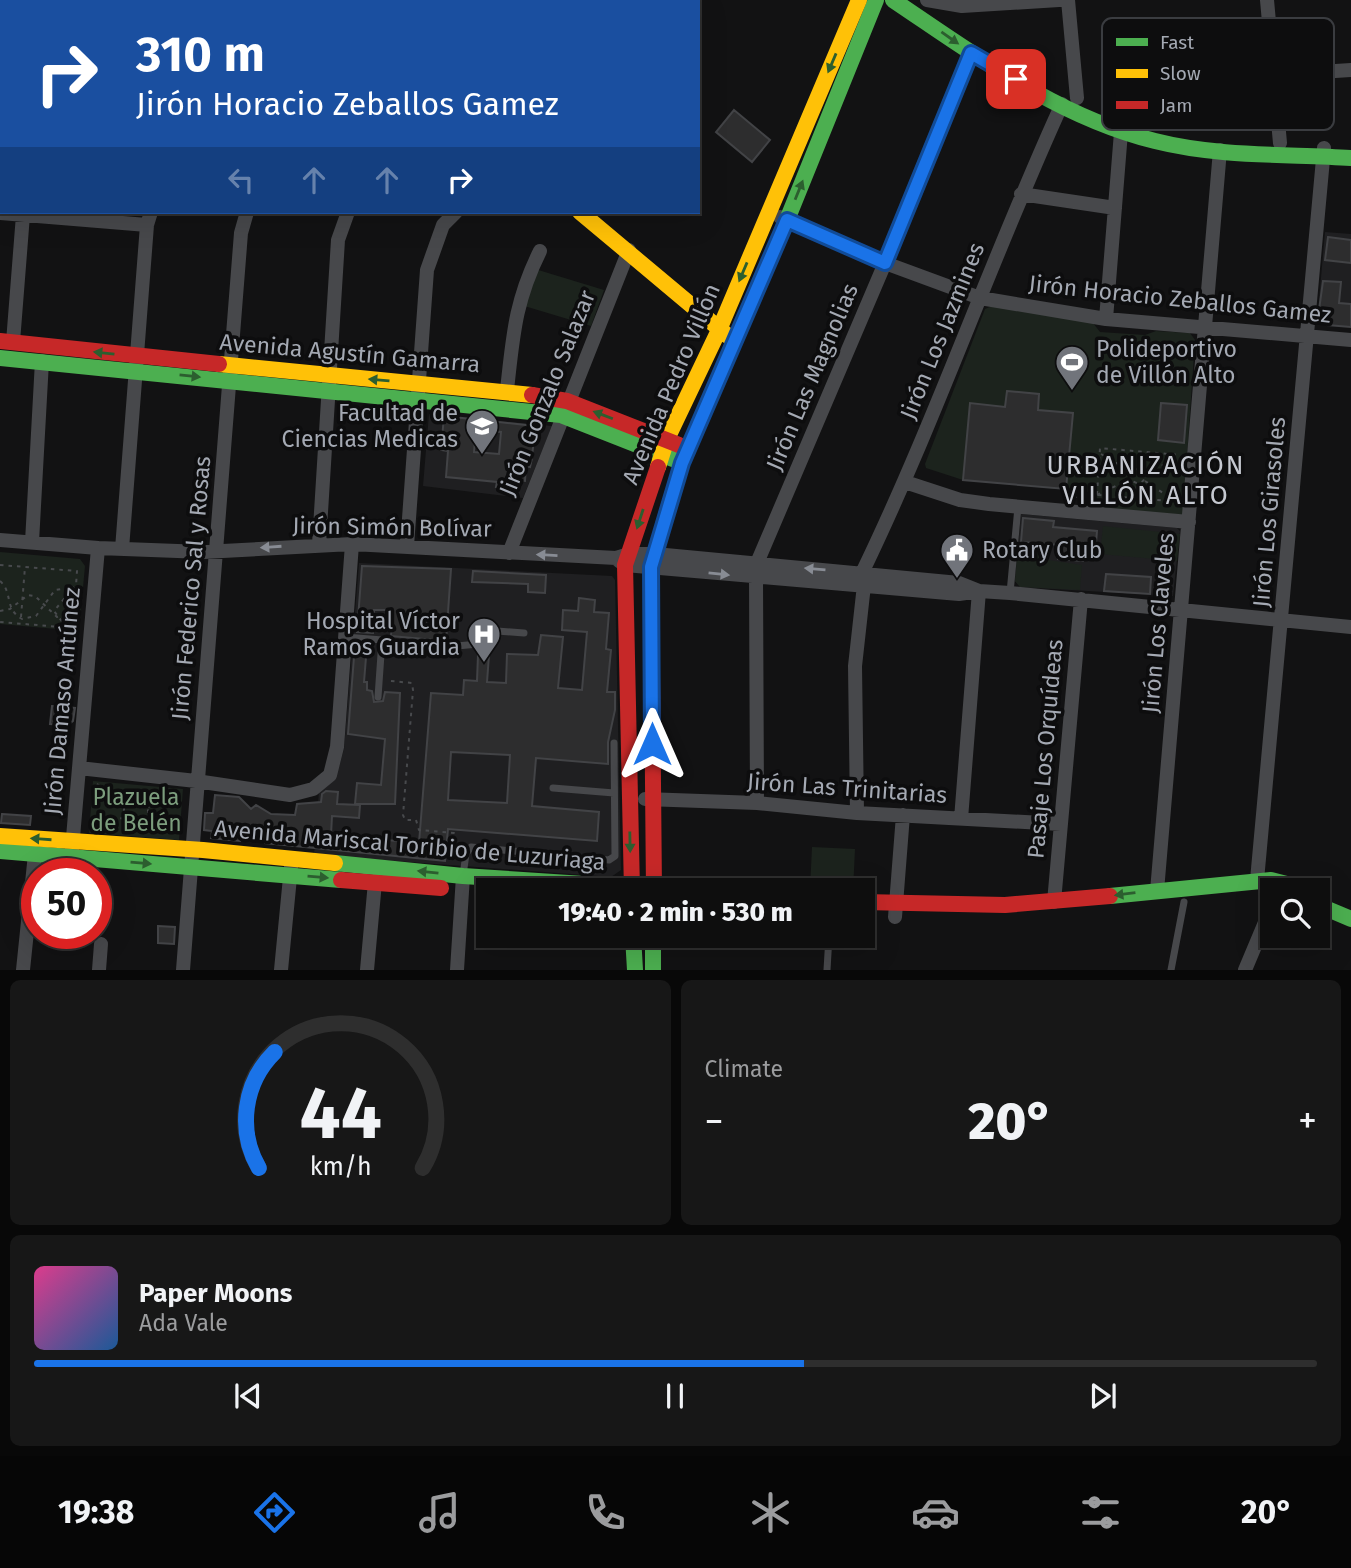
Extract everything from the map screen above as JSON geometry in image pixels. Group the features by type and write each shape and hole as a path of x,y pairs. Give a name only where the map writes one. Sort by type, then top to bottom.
{"main road":[{"name":"Avenida Pedro Villón","path":"631,878 622,796 628,717 623,559 664,446 719,330 859,0"},
{"name":"Avenida Pedro Villón","path":"654,878 653,561 685,456 787,220 876,0"},
{"path":"893,0 971,53 1069,101 1102,111"},
{"path":"920,0 993,51 1102,121"},
{"path":"1118,130 1157,142 1220,150 1324,152 1351,149"},
{"path":"1172,130 1280,143 1351,158"},
{"path":"583,214 629,250 735,342"},
{"name":"Avenida Agustín Gamarra","path":"6,342 136,363 327,383 420,401 564,408"},
{"name":"Avenida Agustín Gamarra","path":"0,358 136,363"},
{"name":"Avenida Agustín Gamarra","path":"327,383 421,384 507,390 564,408 685,456"},
{"path":"626,639 652,638"},
{"path":"628,717 652,717"},
{"name":"Avenida Mariscal Toribio de Luzuriaga","path":"0,835 71,849 190,866 291,867 463,883 476,887"},
{"name":"Avenida Mariscal Toribio de Luzuriaga","path":"0,851 35,854 71,849 191,849 374,883 476,883"},
{"path":"875,913 1054,902 1157,891 1260,887"},
{"path":"875,905 895,910 1042,915 1184,902 1260,888"},
{"path":"1330,896 1351,904"},
{"path":"1330,910 1351,919"},
{"path":"634,948 635,970"},
{"path":"653,948 653,970"}],"street":[{"path":"927,0 962,6 1059,0"},
{"path":"1068,0 1069,101"},
{"path":"1267,0 1269,18"},
{"name":"Jirón Las Magnolias","path":"757,803 756,570 971,53"},
{"name":"Jirón Los Jazmines","path":"858,813 855,666 863,579 1021,194 1069,101"},
{"path":"1279,130 1280,143"},
{"path":"1106,319 1121,132"},
{"name":"Jirón Los Claveles","path":"1157,891 1220,150"},
{"name":"Jirón Los Girasoles","path":"1267,878 1305,336 1324,152"},
{"path":"1021,194 1115,208"},
{"name":"Jirón Horacio Zeballos Gamez","path":"768,213 885,263 980,298 1106,319 1351,341"},
{"path":"12,214 149,219 122,549"},
{"name":"Jirón Federico Sal y Rosas","path":"183,970 196,780 218,550 242,233 247,214"},
{"path":"319,544 338,240 347,214"},
{"path":"407,545 420,401 427,270 443,225 454,214"},
{"path":"6,342 23,215"},
{"name":"Jirón Gonzalo Salazar","path":"509,553 564,408 629,250"},
{"path":"507,390 516,311 523,284 540,251"},
{"path":"32,542 41,361"},
{"path":"905,482 960,499 1018,507 1189,522"},
{"name":"Jirón Simón Bolívar","path":"0,540 122,549 218,550 319,544 407,545 653,561 863,579 960,594 979,591 1010,593 1183,608 1351,627"},
{"path":"79,768 196,780 290,795 313,789 330,775 337,747 352,544"},
{"name":"Jirón Damaso Antúnez","path":"71,849 98,548"},
{"path":"961,819 979,591"},
{"name":"Pasaje Los Orquídeas","path":"1054,902 1081,599"},
{"name":"Jirón Las Trinitarias","path":"622,796 1061,824"},
{"path":"895,910 903,815"},
{"path":"23,970 35,854"},
{"path":"281,970 291,867"},
{"path":"367,970 374,883"},
{"path":"457,970 463,883"},
{"name":"Jirón Los Girasoles","path":"1245,970 1260,934"},
{"path":"99,970 101,949"}],"lane":[{"path":"1010,593 1018,507"},
{"path":"345,637 382,640 390,645 446,648 489,643 497,631 524,633"},
{"path":"378,697 382,640"},
{"path":"463,883 466,854 471,847 609,860 615,856 622,796 614,743"},
{"path":"553,788 622,796"},
{"path":"1171,970 1184,902"},
{"path":"827,970 828,948"}],"path":[{"path":"1097,495 1100,448 1195,456"},
{"path":"1100,454 1132,472"},
{"path":"1145,473 1171,461 1179,463"},
{"path":"1131,478 1132,472 1138,468 1145,473"},
{"path":"1144,480 1145,473"},
{"path":"1097,495 1131,478"},
{"path":"1131,478 1137,483"},
{"path":"1144,480 1173,499"},
{"path":"1137,483 1144,480"},
{"path":"1136,498 1137,483"},
{"path":"1075,512 1076,494 1191,498"},
{"path":"0,565 77,571 73,628 1,621"},
{"path":"21,618 25,567"},
{"path":"0,581 5,585 10,609 21,618 36,616 55,590 69,592 75,597"},
{"path":"55,616 55,608 76,585"},
{"path":"0,611 10,609 23,596 36,596 63,628"},
{"path":"55,616 74,611"},
{"path":"379,680 412,683 403,815 405,820 416,820 419,830 454,834 455,846"},
{"path":"79,768 124,804"},
{"path":"148,807 196,780"},
{"path":"124,804 136,799 148,807"},
{"path":"124,804 124,817 135,824 148,819 148,807"}],"shaded area":[{"path":"1325,232 1351,234 1351,327 1327,325 1318,312"},
{"name":"Facultad de Ciencias Medicas","path":"429,414 552,426 523,498 423,486"},
{"path":"1021,514 1177,528 1180,531 1173,596 1020,587 1015,581"},
{"name":"Hospital Víctor Ramos Guardia","path":"359,563 612,576 615,580 621,870 611,877 314,855 319,791 339,767 344,749"}],"green space":[{"path":"535,269 604,290 591,326 521,305"},
{"name":"Polideportivo de Villón Alto","path":"992,306 1093,323 1100,332 1145,335 1156,331 1190,333 1195,340 1183,515 1090,507 1090,492 963,480 926,468 925,464 985,309"},
{"path":"1103,526 1180,534 1177,561 1100,554"},
{"path":"1018,544 1035,545 1048,560 1082,565 1080,590 1020,587 1015,581"},
{"path":"0,552 80,559 85,566 79,631 0,624"},
{"name":"Plazuela de Belén","path":"93,781 183,789 179,840 89,833"},
{"path":"812,847 855,849 854,878 811,878"}],"building":[{"path":"734,110 770,140 752,162 716,132"},
{"path":"1328,237 1351,240 1351,263 1325,260"},
{"path":"1323,281 1341,282 1339,303 1351,304 1351,327 1327,325 1324,321 1319,310"},
{"path":"1007,391 1039,394 1038,410 1073,413 1066,489 963,480 970,403 1005,407"},
{"path":"1161,403 1187,405 1184,443 1158,440"},
{"path":"444,416 535,426 530,467 526,466 525,481 516,480 516,488 496,487 497,482 446,477 448,451 441,450","holes":["476,430 501,432 499,454 474,452"]},
{"path":"1023,518 1054,521 1053,527 1097,531 1096,543 1084,542 1083,561 1058,559 1059,545 1021,542"},
{"path":"362,566 451,569 446,641 391,636 393,610 374,610 373,633 357,632"},
{"path":"473,571 546,575 545,593 528,592 528,584 472,582"},
{"path":"1106,574 1151,577 1150,594 1104,591"},
{"path":"579,598 595,600 594,612 609,613 606,649 611,650 607,692 615,692 615,710 608,742 608,764 536,758 532,806 599,812 597,841 448,829 445,861 265,843 265,825 251,841 241,831 240,841 211,838 212,831 204,830 205,813 213,813 215,795 239,797 251,809 256,805 271,814 295,815 297,804 321,802 322,794 326,791 338,792 337,804 360,805 359,818 332,816 331,835 419,843 431,693 463,695 464,680 477,681 478,655 489,655 487,682 506,683 507,654 538,655 541,635 563,637 558,688 582,690 587,632 562,630 563,610 578,611","holes":["451,752 510,755 507,803 448,800"]},
{"path":"355,644 367,645 364,682 367,682 367,690 372,691 374,702 383,701 385,692 400,693 395,804 355,804 357,783 381,785 385,739 348,734"},
{"path":"52,706 75,708 73,721 68,725 50,724"},
{"path":"2,814 31,816 30,825 1,823"},
{"path":"158,926 175,927 174,944 158,943"}],"traffic: fast":[{"path":"667,512 682,463 787,220 876,0"},
{"path":"893,0 1018,82 1102,124"},
{"path":"1119,130 1155,141 1203,150 1351,158"},
{"path":"0,358 561,415 673,459"},
{"path":"0,851 341,880"},
{"path":"335,863 493,878"},
{"path":"1110,896 1260,881"},
{"path":"1330,910 1351,919"},
{"path":"634,948 635,970"},
{"path":"653,948 653,970"}],"traffic: slow":[{"path":"658,467 667,439 719,330 859,0"},
{"path":"582,214 728,336"},
{"path":"219,364 532,395"},
{"path":"0,836 203,850 335,863"}],"traffic: jam":[{"path":"0,341 219,364"},
{"path":"532,395 567,401 679,445"},
{"path":"632,878 625,565 658,467"},
{"path":"654,878 651,567 667,512"},
{"path":"341,880 441,888"},
{"path":"875,902 1005,905 1110,896"}],"place":[{"name":"Polideportivo de Villón Alto","path":"1072,392"},
{"name":"Facultad de Ciencias Medicas","path":"482,456"},
{"name":"Rotary Club","path":"957,580"},
{"name":"Hospital Víctor Ramos Guardia","path":"484,664"}],"district":[{"name":"URBANIZACIÓN VILLÓN ALTO","path":"1146,480"}],"route":[{"path":"652,744 651,567 682,463 787,220 885,263 971,53 1016,79"}]}
